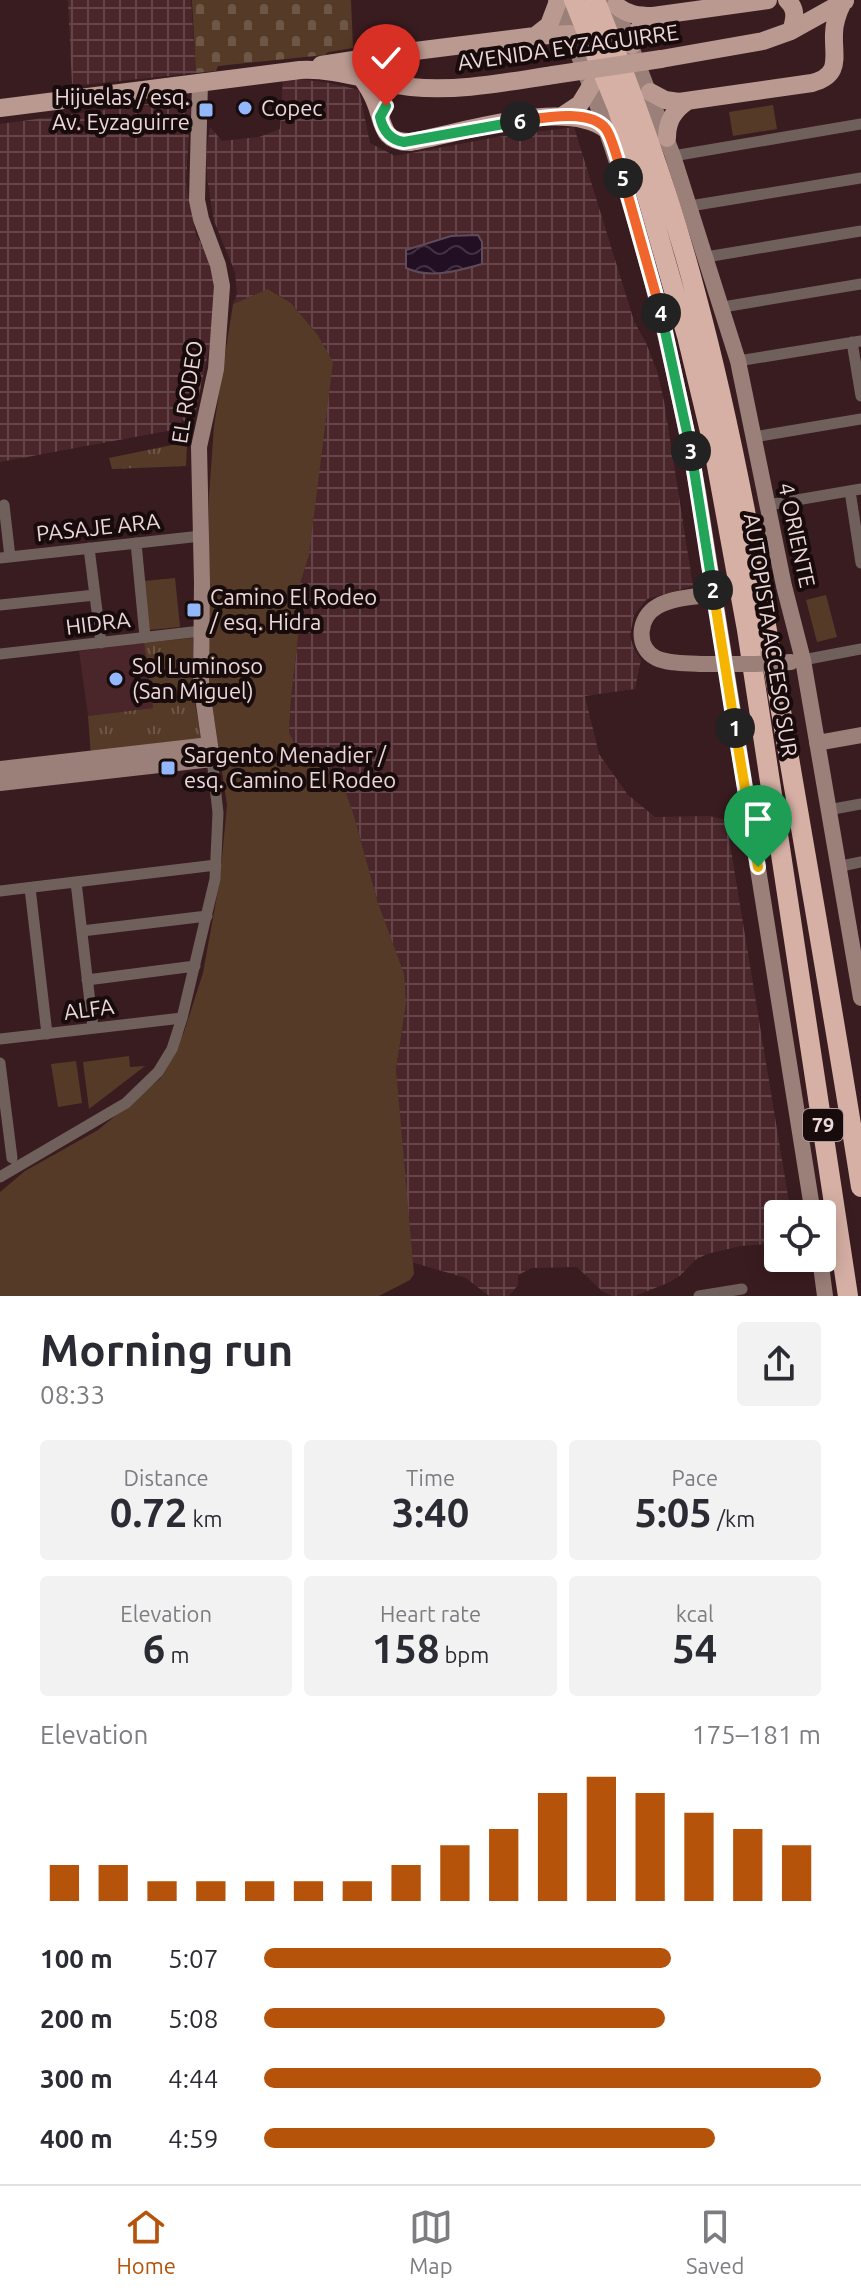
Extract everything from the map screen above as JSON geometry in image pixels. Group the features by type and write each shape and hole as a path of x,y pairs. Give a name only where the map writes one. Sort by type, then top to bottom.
{"highway":[{"name":"AUTOPISTA ACCESO SUR","path":"595,0 632,92 669,204 721,394 753,547 861,1187"},
{"name":"AUTOPISTA ACCESO SUR","path":"562,1 617,107 687,336 713,444 749,643 848,1296"}],"main road":[{"path":"614,3 634,15 653,16 768,0"},
{"path":"787,0 795,13 791,31 813,33 826,41 835,53"},
{"path":"562,1 570,34 607,130 650,268 677,381 698,492 811,1200"},
{"path":"535,36 549,25 562,1"},
{"path":"650,92 665,100 686,102 818,82 830,73 835,64 834,28 845,1"},
{"name":"AVENIDA EYZAGUIRRE","path":"0,108 307,69 360,76 408,87 454,88 746,45 791,31 845,1"},
{"name":"4 ORIENTE","path":"614,3 670,147 738,361 797,661 817,743 837,867 854,921 861,998"},
{"path":"632,45 638,30 653,16"},
{"path":"307,69 346,60 570,34"},
{"path":"380,117 390,101 408,87 405,64 415,52"},
{"path":"360,76 374,97 383,127 398,141 410,142 473,128 562,116 590,120 607,130"},
{"name":"EL RODEO","path":"200,82 197,200 222,286 216,369 200,439 201,695 211,752"},
{"path":"562,116 580,104 591,86"},
{"path":"670,147 668,127 672,116 686,102"},
{"path":"714,594 663,604 647,614 642,627 644,645 656,657 668,661 701,664 797,661"},
{"path":"817,743 861,735"},
{"path":"0,769 211,752"},
{"path":"0,783 211,752"},
{"path":"822,1272 825,1296"}],"street":[{"path":"670,147 861,124"},
{"path":"690,206 861,178"},
{"path":"706,257 861,231"},
{"path":"723,307 861,284"},
{"path":"738,361 856,341 861,396"},
{"path":"754,437 861,419"},
{"path":"768,505 856,490 861,563"},
{"path":"4,505 5,558"},
{"name":"PASAJE ARA","path":"5,558 201,536"},
{"path":"136,543 145,637"},
{"path":"89,548 101,643"},
{"path":"0,605 95,595"},
{"name":"HIDRA","path":"0,654 201,631"},
{"path":"797,661 861,649"},
{"path":"0,1177 12,1159 107,1115 135,1096 167,1058 182,1018 216,865 218,813 211,752"},
{"path":"828,810 861,804"},
{"path":"837,867 861,862"},
{"path":"0,891 216,865"},
{"path":"76,882 93,1028"},
{"path":"30,888 47,1034"},
{"path":"82,931 207,916"},
{"path":"87,980 195,966"},
{"name":"ALFA","path":"0,1039 182,1018"},
{"path":"0,1063 12,1159"},
{"path":"699,1296 742,1289"}],"shaded area":[{"path":"68,0 191,0 196,73 72,86"},
{"path":"283,77 359,90 370,143 395,156 497,137 574,127 634,321 657,371 693,586 647,599 634,615 630,636 641,660 635,689 585,696 599,754 628,795 655,817 709,816 726,820 789,1200 764,1200 764,1244 707,1254 695,1260 670,1282 635,1296 612,1296 602,1291 577,1267 532,1268 518,1275 518,1285 509,1296 489,1296 466,1278 411,1262 396,1069 406,1004 354,816 323,769 298,751 289,732 299,629 296,597 309,555 317,334 291,303 269,289 233,304 237,294 235,272 214,221 207,178 206,154 210,127 222,141 259,137 280,129"},
{"path":"191,98 186,183 196,235 215,264 218,306 193,424 182,420 178,429 0,462 0,124"},
{"name":"Sol Luminoso (San Miguel)","path":"144,643 153,708 88,716 79,651"}],"green space":[{"path":"192,0 351,0 353,48 325,55 218,66 216,71 196,73"},
{"path":"773,105 777,129 733,136 729,112"},
{"path":"268,289 291,303 317,334 333,362 309,555 296,597 299,629 289,732 298,751 343,785 378,903 404,974 406,1004 396,1069 414,1274 410,1280 379,1296 0,1296 0,1192 25,1171 98,1130 161,1078 184,1032 203,973 220,879 227,805 209,682 209,496 214,426 233,304"},
{"path":"187,442 186,466 112,469 109,458"},
{"path":"175,578 180,627 149,630 144,581"},
{"path":"826,595 837,637 817,642 806,600"},
{"path":"193,638 193,692 201,737 197,742 91,756 88,716 153,708 144,643"},
{"path":"129,1056 130,1067 145,1066 89,1109 83,1062"},
{"path":"76,1061 82,1103 58,1107 51,1064"}],"water":[{"path":"478,235 482,242 482,264 434,273 406,268 406,250 451,236"}],"place":[{"name":"Copec","path":"245,108"},
{"name":"Hijuelas / esq. Av. Eyzaguirre","path":"206,110"},
{"name":"Camino El Rodeo / esq. Hidra","path":"194,610"},
{"name":"Sol Luminoso (San Miguel)","path":"116,679"},
{"name":"Sargento Menadier / esq. Camino El Rodeo","path":"168,768"}],"route":[{"path":"386,106 380,117 385,131 404,142 496,124 562,116 590,120 607,130 654,281 680,396 758,867"}]}
